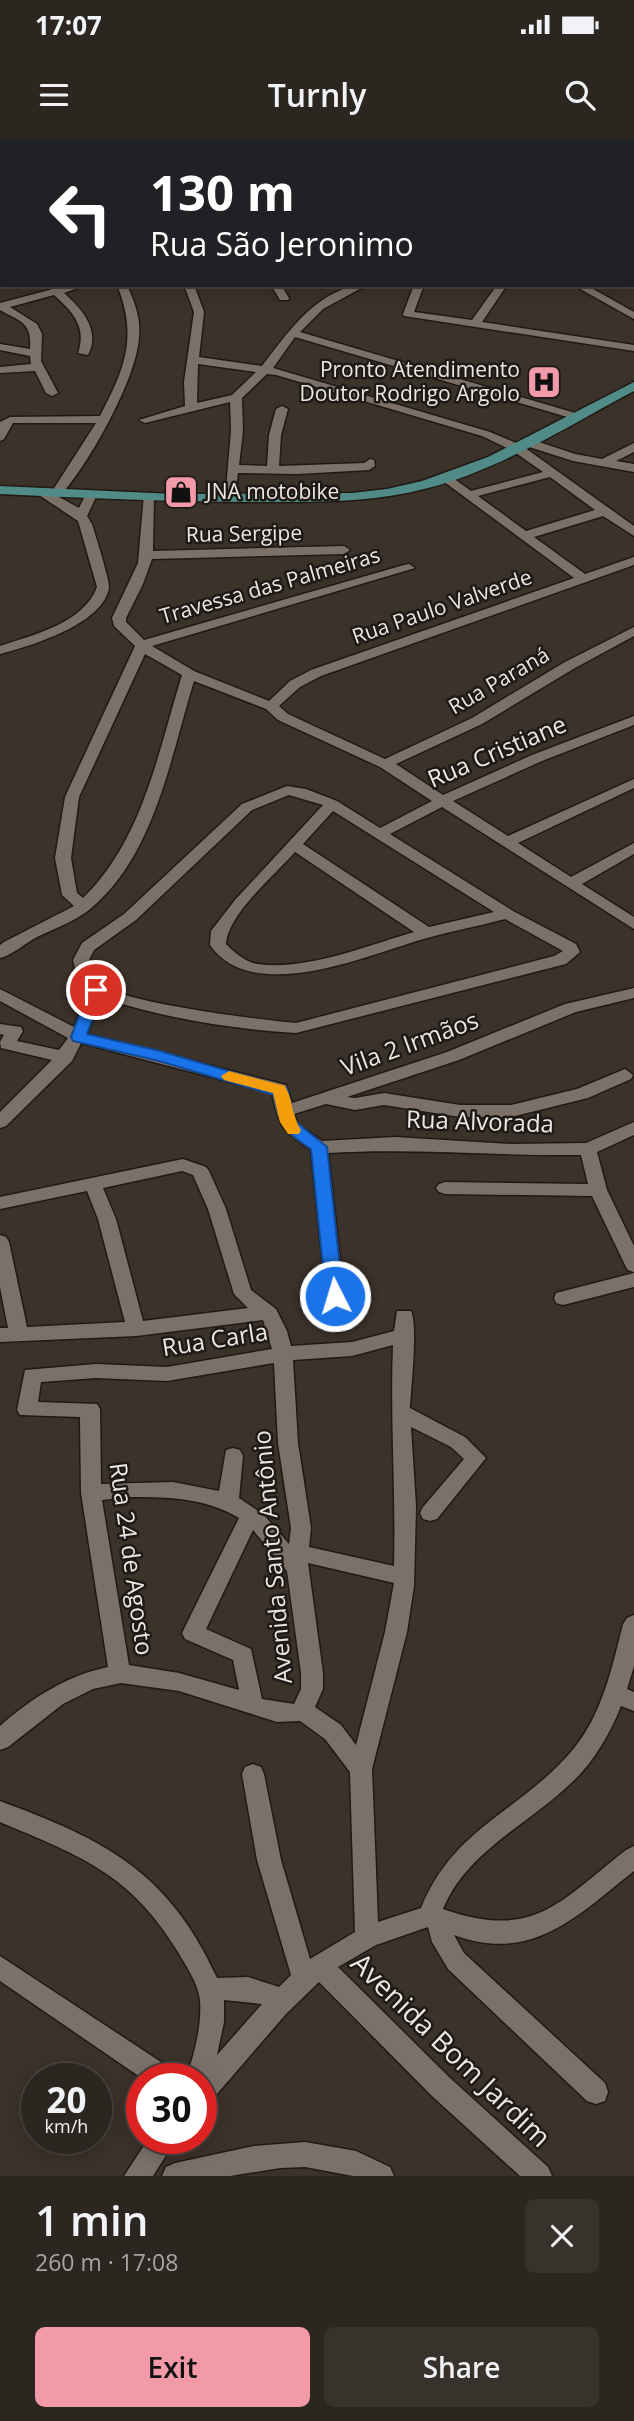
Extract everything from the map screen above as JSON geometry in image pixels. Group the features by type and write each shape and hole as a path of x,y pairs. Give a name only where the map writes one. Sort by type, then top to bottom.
{"main road":[{"path":"0,490 148,497 370,496 407,489 498,463 515,454 522,445 634,386"}],"street":[{"path":"27,287 35,297"},
{"path":"0,306 74,287"},
{"path":"0,650 70,622 95,603 101,594 104,584 81,517 49,494 104,419 125,379 132,358 132,304 123,287"},
{"path":"191,287 198,304 190,382 191,406"},
{"path":"277,287 284,298"},
{"path":"145,420 191,406 236,397 266,369 293,333 318,307 358,287"},
{"path":"418,287 408,314 634,348"},
{"path":"474,325 501,287"},
{"path":"582,287 634,316"},
{"path":"57,292 82,318 88,342 84,353"},
{"path":"0,306 32,324 37,334 34,353 52,393"},
{"path":"293,333 578,417"},
{"path":"0,347 34,353"},
{"path":"194,359 266,369 522,445 634,468"},
{"path":"0,370 39,367"},
{"path":"229,497 237,431 236,397"},
{"path":"273,469 275,435 282,409"},
{"path":"0,437 6,422 12,420 104,419"},
{"path":"522,445 553,473 634,532"},
{"path":"605,462 634,447"},
{"path":"233,468 322,470 369,466 370,463"},
{"path":"469,495 553,473"},
{"path":"445,478 584,579"},
{"path":"81,517 92,495"},
{"path":"148,497 145,555 136,586 118,617 123,628 143,645 188,674 271,706 283,717 384,764 634,924"},
{"path":"524,536 610,514 634,511"},
{"name":"Rua Sergipe","path":"145,555 344,550"},
{"name":"Rua Paulo Valverde","path":"271,706 295,684 316,673 634,561"},
{"name":"Travessa das Palmeiras","path":"143,645 409,568"},
{"name":"Rua Paraná","path":"384,764 477,721 570,665 634,631"},
{"path":"84,906 70,895 63,858 72,797 143,645"},
{"path":"0,953 84,906 104,887 140,829 188,674"},
{"name":"Rua Cristiane","path":"381,833 442,799 634,720"},
{"path":"507,842 634,783"},
{"path":"287,790 306,793 332,804 507,914 570,948 571,954 560,960 296,1028 253,1025 129,1001 96,990 81,971 82,953 130,917 247,807 287,790"},
{"path":"332,804 240,903 219,931 218,945 225,955 241,964 261,969 286,969 347,956 507,914"},
{"path":"293,844 427,933"},
{"path":"572,883 634,848"},
{"path":"0,1122 66,1056 79,1037 96,990"},
{"name":"Vila 2 Irmãos","path":"286,1111 330,1099 475,1047 550,1016 593,1002 634,993"},
{"path":"2,995 79,1037 281,1091 287,1122 292,1129 319,1147 335,1296"},
{"path":"4,1036 66,1056"},
{"path":"330,1099 355,1104 384,1099 460,1111 511,1111 582,1094 625,1075"},
{"name":"Rua Alvorada","path":"319,1147 396,1143 512,1150 587,1149 634,1128"},
{"path":"587,1149 598,1190 634,1265"},
{"path":"0,1203 183,1165 200,1171 217,1209 243,1294 267,1312"},
{"path":"90,1185 107,1219 136,1329"},
{"path":"445,1188 598,1190"},
{"path":"0,1242 9,1335 136,1329 267,1312"},
{"path":"563,1298 634,1280"},
{"name":"Avenida Santo Antônio","path":"267,1312 278,1331 283,1354 288,1443 301,1528 298,1561 312,1673 312,1689 303,1710 333,1732 362,1769"},
{"name":"Rua Carla","path":"90,1409 27,1410 32,1375 96,1371 166,1374 283,1354 352,1349 404,1325 400,1412"},
{"name":"Rua 24 de Agosto","path":"90,1409 91,1493 107,1579 120,1674"},
{"path":"400,1412 458,1442 475,1458 430,1513"},
{"path":"367,1938 360,1796 362,1769 396,1632 404,1577 405,1506 400,1412"},
{"path":"228,1504 233,1456"},
{"path":"91,1493 156,1488 185,1492 228,1504 250,1516 298,1561 404,1577"},
{"path":"250,1516 193,1633 243,1655 252,1705"},
{"path":"596,2092 456,1962 434,1917 435,1896 443,1880 461,1858 561,1778 582,1757 605,1718 624,1698 634,1624"},
{"path":"0,1740 29,1714 56,1698 89,1682 120,1674 173,1681 284,1714 303,1710"},
{"path":"254,1774 269,1860 313,1974"},
{"path":"6,1819 68,1839 107,1859 137,1881 183,1938 211,1990 209,2033 202,2063"},
{"path":"217,2074 283,2000 313,1974 367,1938 434,1917 482,1932 528,1930 552,1922 574,1907 634,1857"},
{"path":"0,1967 141,2063"},
{"name":"Avenida Bom Jardim","path":"313,1974 539,2176"},
{"path":"211,1990 230,1986 249,1987 283,2000"},
{"path":"137,2176 153,2154"},
{"path":"175,2176 292,2154 326,2154 361,2164 381,2176"}],"slow traffic":[{"path":"229,1076 280,1089 285,1101 287,1122 294,1130"}],"place":[{"name":"Pronto Atendimento Doutor Rodrigo Argolo","path":"544,382"},
{"name":"JNA motobike","path":"181,492"}],"route":[{"path":"96,990 79,1037 280,1089 285,1101 287,1122 292,1129 319,1147 335,1296"}]}
